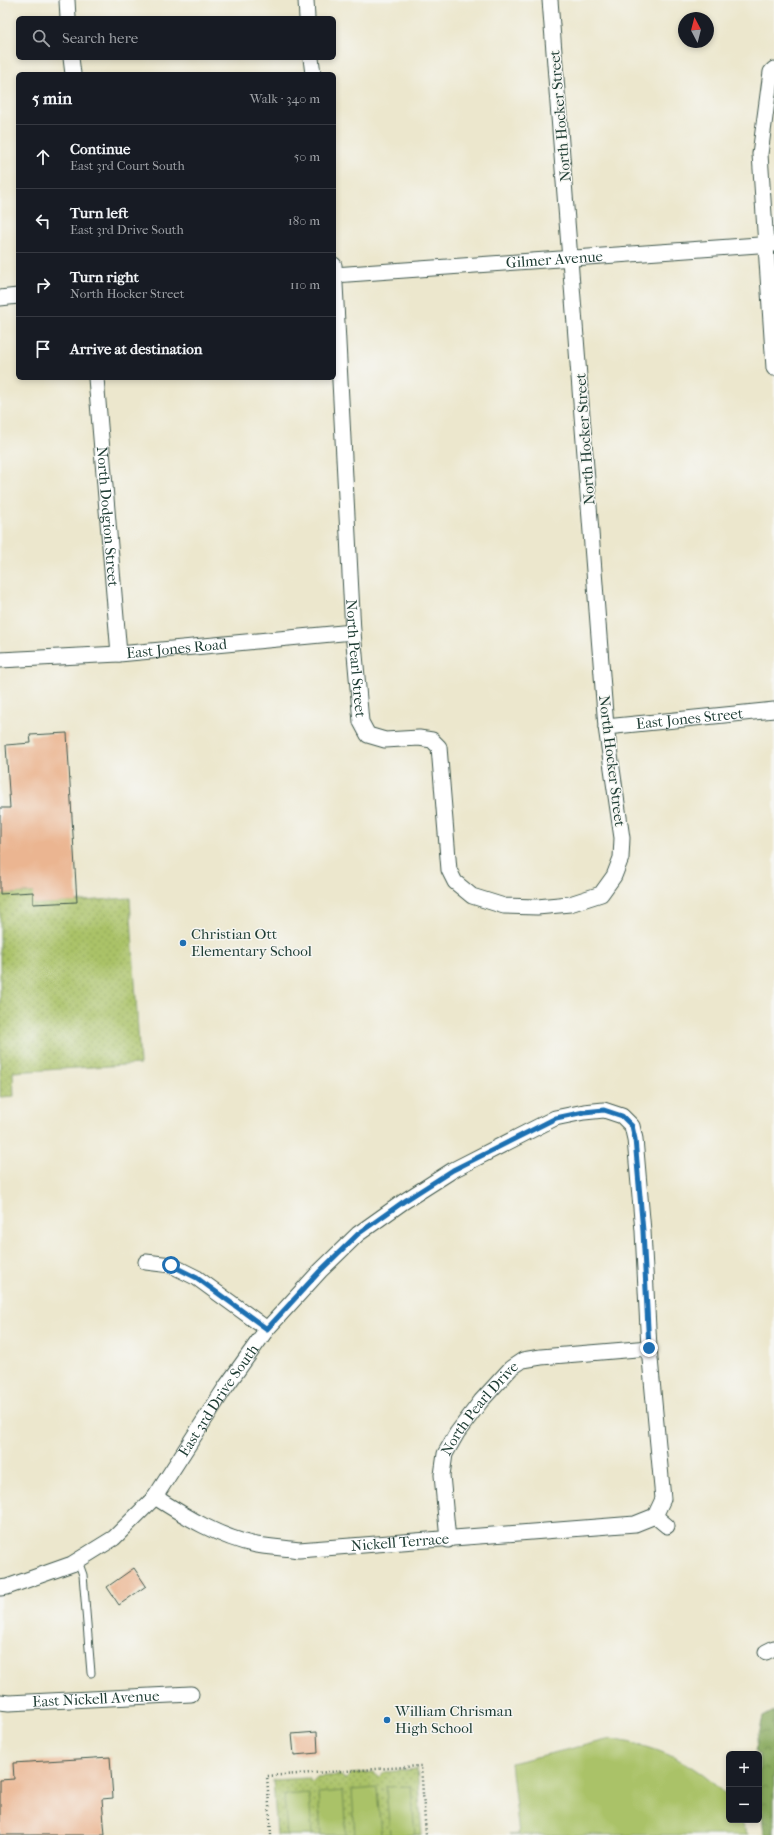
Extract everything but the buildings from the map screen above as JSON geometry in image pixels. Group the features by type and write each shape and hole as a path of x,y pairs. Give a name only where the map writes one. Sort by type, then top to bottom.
{"street":[{"path":"67,0 68,16"},
{"path":"306,0 307,16"},
{"name":"North Hocker Street","path":"550,0 606,726 622,838 620,858 614,876"},
{"path":"71,60 73,72"},
{"path":"311,60 313,72"},
{"path":"774,69 771,72 760,154 770,244 774,368"},
{"name":"Gilmer Avenue","path":"336,272 571,259 770,244"},
{"path":"0,298 16,296"},
{"name":"North Pearl Street","path":"336,310 353,632 361,722 368,735 385,740 418,738 432,740 439,747 449,870 460,886 472,896 504,906 537,907 570,904 601,894 614,876"},
{"name":"North Dodgion Street","path":"96,380 118,654"},
{"name":"East Jones Road","path":"0,660 118,654 353,632"},
{"name":"East Jones Street","path":"606,726 774,710"},
{"name":"East 3rd Drive South","path":"0,1588 72,1564 114,1538 155,1496 225,1388 267,1329 320,1271 358,1234 403,1202 453,1170 556,1118 584,1112 604,1110 622,1116 632,1126 635,1139 643,1231 649,1348"},
{"path":"146,1262 171,1265 197,1278 267,1329"},
{"path":"649,1348 662,1499 655,1516 667,1526"},
{"name":"North Pearl Drive","path":"448,1540 442,1474 445,1454 457,1433 481,1401 511,1368 522,1360 541,1357 649,1348"},
{"name":"Nickell Terrace","path":"155,1496 191,1520 223,1534 256,1544 299,1550 448,1540 635,1524 655,1516"},
{"name":"East Nickell Avenue","path":"0,1702 9,1703 191,1694"}],"lane":[{"path":"78,1561 83,1575 91,1672"}],"path":[{"path":"271,1835 267,1776 421,1766 426,1835"}],"green space":[{"path":"33,892 34,904 130,898 140,1064 13,1072 14,1096 0,1097 0,894"},
{"path":"774,1711 774,1835 764,1835 762,1815 762,1751 755,1751 763,1717"},
{"path":"611,1739 640,1745 680,1760 704,1776 726,1796 726,1823 742,1823 748,1835 509,1835 519,1834 511,1763"},
{"path":"417,1769 422,1835 277,1835 273,1780 307,1778 312,1782 317,1777 340,1775 346,1780 350,1774 374,1772 380,1777 385,1772"},
{"path":"411,1786 415,1835 390,1835 386,1787"},
{"path":"377,1788 381,1835 355,1835 352,1790"},
{"path":"343,1791 346,1835 321,1835 318,1793"},
{"path":"309,1793 312,1835 287,1835 284,1795"}],"place":[{"name":"Christian Ott Elementary School","path":"183,943"},
{"name":"William Chrisman High School","path":"387,1720"}],"route":[{"path":"171,1265 197,1278 267,1329 320,1271 358,1234 403,1202 453,1170 556,1118 584,1112 604,1110 622,1116 632,1126 635,1139 643,1231 649,1348"}]}
